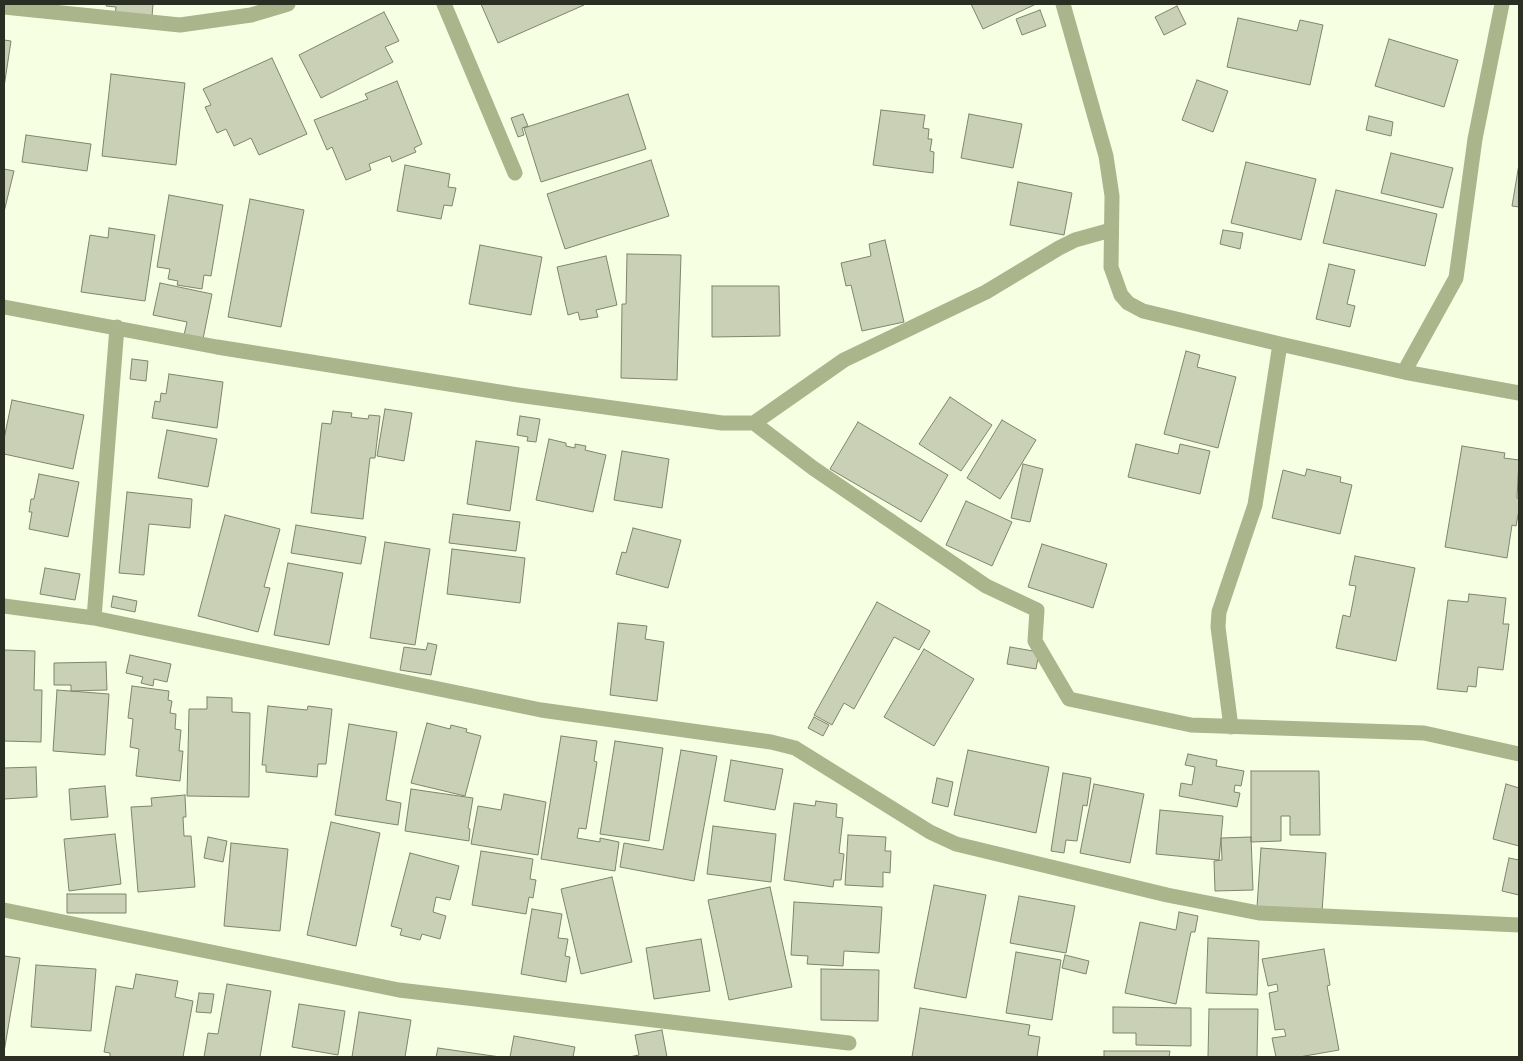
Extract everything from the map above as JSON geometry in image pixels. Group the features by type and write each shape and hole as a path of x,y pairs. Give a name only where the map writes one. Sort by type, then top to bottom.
{"street":[{"path":"4,7 180,25 251,15 288,4"},
{"path":"444,4 515,173"},
{"path":"1063,4 1106,156 1112,196 1110,230 1111,267 1120,295 1128,303 1143,311 1280,344 1404,372 1519,394"},
{"path":"1404,372 1456,278 1475,139 1502,4"},
{"path":"4,307 217,347 518,395 722,423 754,423 844,360 986,292 1075,240 1110,230"},
{"path":"94,618 117,327"},
{"path":"1231,727 1218,627 1219,612 1255,505 1280,344"},
{"path":"754,423 813,468 986,586 1037,610 1035,641 1069,699 1191,725 1424,733 1519,754"},
{"path":"4,606 94,618 541,710 771,742 795,748 930,832 956,844 1166,895 1259,913 1519,925"},
{"path":"4,910 399,990 849,1043"}],"building":[{"path":"107,4 153,4 152,17 115,15 116,7 106,6"},
{"path":"481,4 583,4 584,5 498,43"},
{"path":"971,4 1036,4 983,29"},
{"path":"1177,6 1186,24 1164,35 1155,17"},
{"path":"1040,10 1046,26 1022,35 1016,19"},
{"path":"384,12 399,41 385,47 393,62 321,98 299,55"},
{"path":"1238,18 1297,31 1300,20 1323,25 1310,85 1227,67"},
{"path":"1389,39 1458,60 1444,107 1375,86"},
{"path":"4,40 11,41 4,87"},
{"path":"272,58 307,134 259,155 251,138 234,146 226,129 217,133 205,107 211,105 203,89"},
{"path":"111,74 185,83 176,165 102,156"},
{"path":"1197,80 1228,91 1213,132 1182,120"},
{"path":"397,81 422,144 414,148 416,152 392,162 390,156 369,164 371,170 346,180 332,147 327,150 314,120 368,99 365,94"},
{"path":"628,94 646,149 541,182 524,128"},
{"path":"881,110 925,115 923,128 929,129 928,139 932,139 930,151 934,152 933,173 873,165"},
{"path":"523,114 528,126 522,128 524,135 518,137 511,118"},
{"path":"969,114 1022,124 1013,168 961,158"},
{"path":"1369,116 1393,122 1391,136 1366,130"},
{"path":"26,135 91,144 87,171 22,162"},
{"path":"1391,153 1453,168 1443,208 1381,193"},
{"path":"651,160 669,216 565,249 547,194"},
{"path":"1246,162 1316,179 1301,240 1231,223"},
{"path":"1519,164 1519,207 1512,206"},
{"path":"405,165 450,174 448,187 456,188 452,206 444,205 441,219 397,211"},
{"path":"4,169 14,171 4,212"},
{"path":"1018,182 1072,193 1064,235 1010,225"},
{"path":"1336,190 1437,214 1425,266 1323,243"},
{"path":"169,195 223,205 211,276 204,275 202,289 177,285 178,281 168,279 170,269 157,267"},
{"path":"250,199 304,210 281,327 228,317"},
{"path":"109,228 155,235 145,301 81,292 90,235 108,238"},
{"path":"1223,230 1243,233 1240,249 1220,244"},
{"path":"885,240 904,322 862,331 851,285 846,286 841,263 871,256 869,244"},
{"path":"480,245 542,257 531,315 469,304"},
{"path":"627,254 681,255 677,380 621,378 622,304 626,304"},
{"path":"606,256 617,305 596,310 598,317 580,320 578,312 568,315 557,267"},
{"path":"1329,264 1355,270 1347,304 1355,306 1350,327 1316,319"},
{"path":"160,283 212,294 203,339 184,335 187,322 153,315"},
{"path":"712,286 779,286 780,336 712,337"},
{"path":"1186,351 1200,355 1197,367 1236,377 1218,448 1164,434"},
{"path":"132,359 148,361 146,381 130,379"},
{"path":"169,374 223,382 217,428 152,418 155,401 160,402 161,393 166,394"},
{"path":"950,397 992,425 961,471 919,444"},
{"path":"12,400 84,415 73,469 4,454 4,439"},
{"path":"385,409 412,413 404,461 377,456"},
{"path":"333,411 352,413 351,417 368,419 369,415 380,416 375,458 370,458 363,519 311,513 322,423 331,424"},
{"path":"520,416 540,419 536,442 527,441 528,437 517,435"},
{"path":"1002,420 1036,440 1000,499 967,478"},
{"path":"858,422 948,475 921,522 830,469"},
{"path":"167,430 217,439 208,487 158,478"},
{"path":"549,439 566,443 566,446 575,448 575,444 586,446 585,450 606,455 593,512 536,500"},
{"path":"476,441 519,447 510,511 467,504"},
{"path":"1136,444 1178,454 1180,444 1210,451 1200,494 1128,477"},
{"path":"1462,446 1505,453 1504,458 1519,460 1517,498 1519,499 1519,510 1516,526 1512,525 1507,558 1445,547"},
{"path":"622,451 669,459 662,508 614,500"},
{"path":"1023,464 1043,469 1030,522 1011,518"},
{"path":"1307,469 1341,477 1340,482 1352,485 1340,534 1272,518 1283,470 1305,476"},
{"path":"39,474 79,482 68,537 29,529 32,512 29,512 31,499 34,499"},
{"path":"127,492 192,499 190,528 149,524 144,575 119,573"},
{"path":"966,501 1012,522 992,566 946,545"},
{"path":"453,514 520,522 516,551 449,543"},
{"path":"225,515 280,529 264,587 270,588 258,632 198,616"},
{"path":"296,525 366,537 361,564 291,553"},
{"path":"633,528 681,540 668,588 616,574 622,552 626,553"},
{"path":"385,542 430,549 415,645 370,638"},
{"path":"1042,544 1107,564 1093,608 1028,587"},
{"path":"452,549 525,558 520,603 447,594"},
{"path":"1355,556 1415,568 1396,661 1336,648 1343,615 1350,617 1356,586 1349,585"},
{"path":"288,563 343,573 329,645 274,635"},
{"path":"45,568 80,574 75,600 40,594"},
{"path":"1469,594 1506,598 1503,624 1509,624 1503,670 1478,667 1476,687 1468,686 1467,692 1437,689 1448,600 1468,602"},
{"path":"113,596 137,601 135,612 111,607"},
{"path":"877,602 930,631 919,650 894,637 854,709 844,703 832,725 814,715"},
{"path":"618,623 647,626 645,639 664,642 657,701 610,695"},
{"path":"428,643 437,645 431,675 400,670 404,647 426,650"},
{"path":"1010,647 1039,652 1036,669 1007,664"},
{"path":"924,649 974,679 934,746 884,717"},
{"path":"4,650 35,651 34,690 42,690 41,742 4,741"},
{"path":"130,655 171,664 167,682 154,679 153,686 141,683 143,677 126,673"},
{"path":"106,662 107,690 71,691 71,685 54,685 54,663"},
{"path":"132,686 169,691 168,700 172,701 170,713 176,714 175,729 181,730 179,751 183,751 180,781 136,776 139,749 130,747 133,719 128,718"},
{"path":"57,690 109,694 105,755 53,751"},
{"path":"207,697 232,698 232,712 250,713 249,797 187,796 189,709 207,709"},
{"path":"268,706 307,710 308,706 332,709 326,764 318,764 317,777 266,772 266,765 262,765"},
{"path":"814,717 829,725 823,736 808,728"},
{"path":"427,723 450,729 451,725 467,729 466,732 481,736 465,796 411,783"},
{"path":"349,724 397,732 386,800 401,803 398,825 335,815"},
{"path":"561,736 597,741 594,761 597,762 586,829 579,828 577,838 600,842 600,838 619,842 615,871 541,859"},
{"path":"615,741 663,748 649,841 600,834"},
{"path":"681,750 717,756 694,881 620,867 624,843 663,850"},
{"path":"968,750 1049,767 1036,833 954,815"},
{"path":"1188,754 1217,760 1216,766 1244,771 1241,786 1235,785 1234,792 1240,793 1237,807 1179,796 1181,783 1192,785 1195,767 1185,765"},
{"path":"731,760 783,769 775,810 724,801"},
{"path":"36,767 37,797 4,799 4,768"},
{"path":"1251,771 1319,771 1320,835 1290,835 1290,816 1281,816 1281,841 1251,842"},
{"path":"1063,773 1091,778 1087,806 1083,805 1077,841 1066,840 1064,853 1051,851"},
{"path":"937,778 953,782 948,807 932,803"},
{"path":"1094,784 1144,794 1130,863 1080,853"},
{"path":"1506,784 1519,788 1519,846 1493,839"},
{"path":"105,786 108,817 71,820 69,789"},
{"path":"411,789 473,798 468,828 470,829 469,841 405,831"},
{"path":"504,794 546,802 538,855 471,844 478,806 501,810"},
{"path":"185,795 186,817 183,817 184,836 191,836 195,887 138,892 131,807 152,806 151,798"},
{"path":"816,801 837,804 836,817 843,818 839,853 844,854 841,880 834,880 833,887 784,880 794,803 815,806"},
{"path":"1160,810 1223,816 1219,860 1156,854"},
{"path":"331,822 380,833 356,946 307,935"},
{"path":"713,826 776,834 771,882 707,874"},
{"path":"115,834 121,884 69,891 64,839"},
{"path":"848,835 886,837 885,851 891,851 890,873 883,872 883,887 845,885"},
{"path":"208,837 227,841 223,862 204,858"},
{"path":"1251,837 1253,890 1215,891 1214,861 1222,860 1221,838"},
{"path":"231,843 288,849 280,931 224,926"},
{"path":"1261,848 1326,853 1322,912 1257,907"},
{"path":"481,851 533,859 530,879 536,880 533,898 529,897 526,914 472,905"},
{"path":"410,853 459,866 450,900 436,897 433,912 446,916 440,939 422,934 420,940 400,935 402,929 391,926"},
{"path":"1509,858 1519,860 1519,895 1502,891"},
{"path":"612,877 632,962 581,974 561,889"},
{"path":"934,885 986,895 966,998 914,988"},
{"path":"770,887 792,987 729,1000 708,900"},
{"path":"67,894 126,894 126,913 67,913"},
{"path":"1019,896 1075,906 1066,953 1010,943"},
{"path":"794,902 882,907 879,953 844,951 843,966 807,964 808,956 791,955"},
{"path":"532,909 562,914 558,938 568,939 565,956 570,957 566,982 521,974"},
{"path":"1179,912 1198,916 1195,932 1191,932 1176,1004 1125,993 1140,922 1176,930"},
{"path":"1208,938 1259,941 1257,995 1206,993"},
{"path":"701,939 710,991 654,999 646,948"},
{"path":"1324,949 1330,985 1327,986 1339,1050 1299,1057 1276,1057 1272,1038 1286,1036 1284,1029 1275,1030 1269,993 1278,991 1277,984 1268,986 1262,959"},
{"path":"1016,952 1061,960 1052,1020 1006,1013"},
{"path":"1065,955 1089,961 1086,974 1062,968"},
{"path":"4,956 20,958 4,1052"},
{"path":"36,965 96,969 91,1031 31,1027"},
{"path":"821,969 879,970 878,1021 821,1020"},
{"path":"136,974 178,981 175,997 193,1001 183,1057 110,1057 110,1053 104,1052 116,986 133,989"},
{"path":"227,984 271,991 260,1057 204,1057 208,1033 218,1034"},
{"path":"199,993 214,994 211,1013 196,1012"},
{"path":"299,1004 345,1011 338,1055 292,1047"},
{"path":"1113,1007 1191,1008 1191,1046 1136,1045 1136,1033 1113,1033"},
{"path":"920,1008 1030,1025 1028,1035 1040,1037 1037,1057 912,1057"},
{"path":"1209,1009 1258,1009 1257,1057 1208,1057"},
{"path":"359,1012 411,1020 405,1057 352,1057"},
{"path":"662,1030 667,1057 629,1057 639,1055 635,1035"},
{"path":"514,1036 575,1047 573,1057 510,1057"},
{"path":"438,1048 500,1057 436,1057"},
{"path":"1104,1051 1170,1051 1169,1057 1104,1057"}]}
